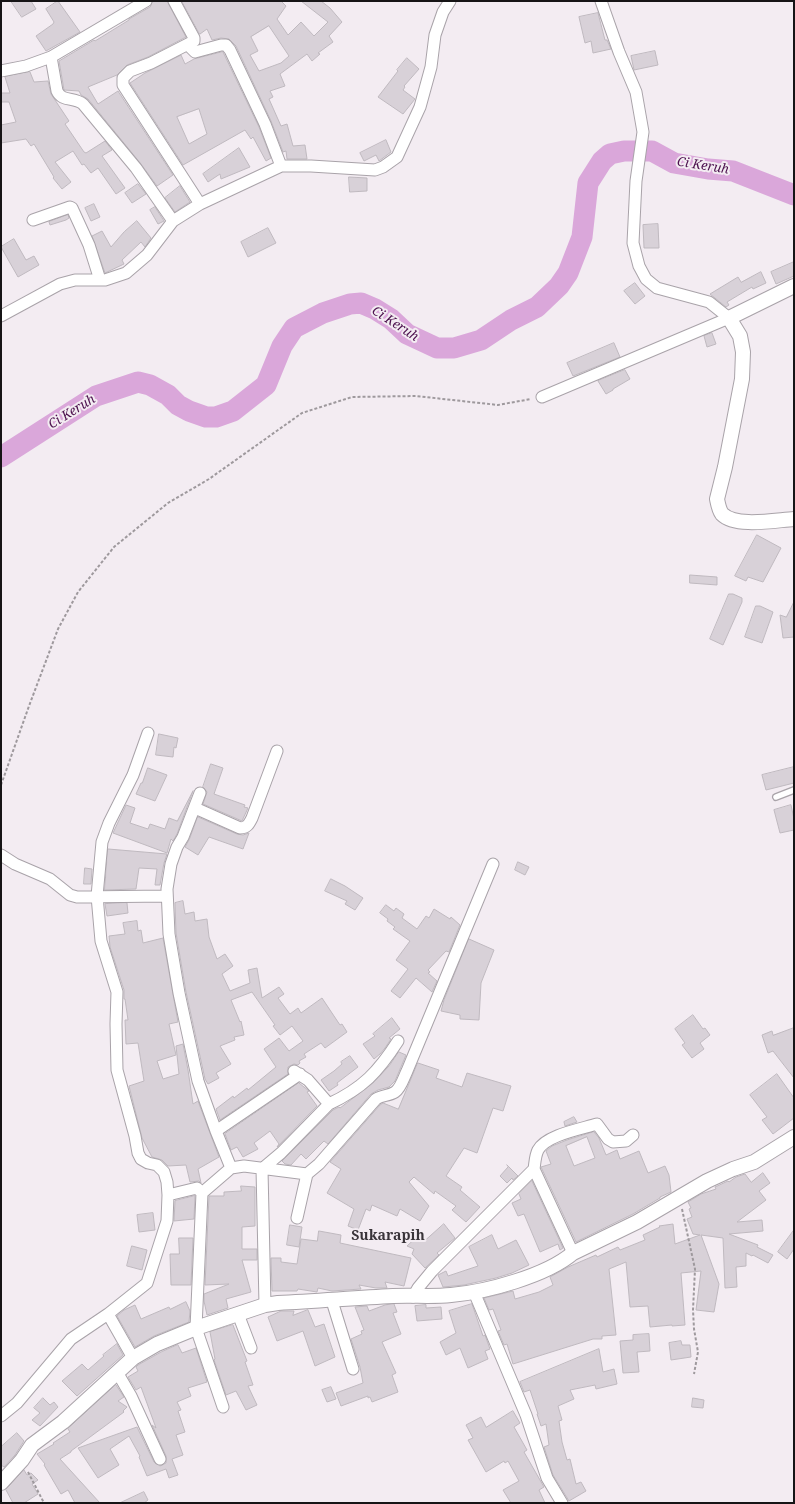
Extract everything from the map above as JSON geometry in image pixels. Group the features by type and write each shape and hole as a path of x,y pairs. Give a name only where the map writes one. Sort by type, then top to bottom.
{"street":[{"path":"1,71 26,66 51,57 146,1"},
{"path":"174,1 194,38 194,41 151,63 130,71 123,78 123,85 200,204"},
{"path":"1,316 60,284 75,280 105,280 126,273 147,255 174,221 200,204 281,166 311,166 376,170 383,168 397,157 420,107 431,67 435,35 443,12 450,1"},
{"path":"601,1 619,52 636,92 643,132 636,181 633,244 639,266 646,279 657,288 709,302 728,318 740,336 743,365 742,379 725,467 718,493 718,504 721,513 733,519 760,522 794,519"},
{"path":"188,45 195,52 221,45 226,45 230,50 265,124 281,166"},
{"path":"51,57 59,95 63,98 80,101 83,104 136,168 174,221"},
{"path":"33,220 70,207 72,208 89,245 100,280"},
{"path":"542,397 728,318 794,286"},
{"path":"1,1416 17,1403 71,1339 108,1314 147,1283 167,1221 168,1195 167,1182 164,1172 157,1164 148,1163 141,1159 138,1154 135,1136 117,1070 116,1024 118,992 101,941 97,896 102,842 109,823 134,775 148,733"},
{"path":"195,808 240,828 244,828 249,824 252,818 277,751"},
{"path":"200,793 171,864 167,896 169,934 179,993 198,1082 231,1168"},
{"path":"1,855 15,864 50,879 70,895 77,897 167,896"},
{"path":"297,1218 307,1174 319,1164 376,1099 395,1092 407,1072 493,864"},
{"path":"262,1169 281,1153 329,1104 357,1088 370,1078 383,1063 398,1041"},
{"path":"216,1131 297,1072 308,1080 329,1104"},
{"path":"573,1253 534,1169 537,1152 542,1145 549,1140 597,1124 608,1139 613,1142 626,1141 633,1136"},
{"path":"1,1483 22,1460 32,1445 63,1422 133,1358 157,1344 196,1328 265,1305 395,1296 450,1296 474,1292 528,1277 637,1222 679,1196 733,1169 754,1162 794,1137"},
{"path":"223,1406 196,1328 202,1193 231,1168 244,1166 307,1174"},
{"path":"262,1169 265,1305"},
{"path":"413,1297 432,1270 534,1169"},
{"path":"168,1195 197,1188 202,1193"},
{"path":"474,1292 526,1415 547,1478 562,1503"},
{"path":"332,1301 353,1369"},
{"path":"108,1314 133,1358"},
{"path":"238,1314 251,1348"},
{"path":"117,1372 131,1396 160,1460"}],"lane":[{"path":"776,797 794,790"}],"path":[{"path":"1,785 58,629 78,592 114,547 168,503 209,479 302,413 352,397 416,396 498,405 542,397"},
{"path":"679,1196 695,1269 693,1310 694,1330 698,1352 694,1374"},
{"path":"22,1460 44,1503"}],"building":[{"path":"11,1 31,1 36,9 22,17"},
{"path":"58,1 80,32 46,51 36,36 53,24 54,22 46,9"},
{"path":"153,1 167,1 186,37 148,57 127,65 117,75 88,87 98,104 118,91 173,175 157,186 88,99 81,95 79,91 64,90 59,61 150,7"},
{"path":"182,1 281,1 286,6 277,19 288,35 301,22 314,36 328,22 301,1 321,1 330,8 342,22 329,36 333,42 318,53 320,54 312,61 307,54 280,74 285,86 270,91 273,97 269,99 281,126 287,124 293,146 305,145 307,159 287,159 286,151 283,152 271,121 236,46 229,39 221,38 212,40 207,29 200,34","holes":["269,26 289,56 281,63 259,71 250,55 258,51 251,37"]},
{"path":"598,13 605,40 607,40 611,49 593,53 591,41 585,43 579,17"},
{"path":"655,51 658,65 634,70 631,56"},
{"path":"223,52 259,127 271,158 266,161 253,137 251,139 245,130 183,165 130,83 145,73 181,55 185,64 194,59","holes":["199,109 207,134 189,144 177,117"]},
{"path":"407,58 419,69 404,86 405,87 403,90 415,99 403,114 378,97"},
{"path":"30,72 34,82 48,81 51,94 69,121 65,124 84,152 86,153 105,141 112,150 102,156 125,188 116,194 98,168 91,173 84,164 82,165 73,151 55,162 71,182 62,189 53,178 54,177 34,144 31,146 26,139 1,143 1,125 16,122 9,102 1,102 1,93 10,93 5,77"},
{"path":"386,140 391,152 379,161 376,155 364,161 360,153"},
{"path":"239,148 250,167 221,179 220,174 208,182 203,174"},
{"path":"349,177 367,178 367,191 350,192"},
{"path":"138,184 146,194 132,203 125,193"},
{"path":"180,186 190,202 175,212 165,198"},
{"path":"94,204 100,217 91,221 85,208"},
{"path":"155,207 164,221 158,224 150,210"},
{"path":"68,215 69,218 66,220 50,225 49,222"},
{"path":"137,221 151,238 145,247 141,242 122,260 124,264 105,273 92,236 102,231 111,247 124,232"},
{"path":"658,224 659,248 644,248 643,225"},
{"path":"268,228 276,243 248,257 241,242"},
{"path":"14,239 26,260 34,256 39,265 18,277 1,247"},
{"path":"794,262 794,276 776,284 771,272"},
{"path":"761,272 766,283 753,289 752,287 727,302 729,305 726,307 710,294 738,277 741,282"},
{"path":"635,283 645,296 635,304 624,291"},
{"path":"712,333 716,344 707,347 704,336"},
{"path":"614,343 620,357 573,376 567,363"},
{"path":"625,370 630,379 606,394 598,381"},
{"path":"757,535 781,548 763,582 748,577 746,581 735,576"},
{"path":"690,575 717,577 717,585 690,583"},
{"path":"729,594 742,598 742,602 723,645 710,639"},
{"path":"794,602 794,637 783,638 780,615 786,617"},
{"path":"756,606 760,606 773,612 762,643 745,637"},
{"path":"159,734 178,738 176,748 174,747 173,757 156,755"},
{"path":"211,764 223,768 214,794 245,805 244,807 248,808 242,821 203,804 207,792 203,787"},
{"path":"794,767 794,783 766,790 762,775"},
{"path":"148,768 167,775 155,801 136,794"},
{"path":"193,791 177,834 173,841 171,839 167,853 113,833 126,805 135,808 130,823 148,829 150,824 165,829 169,818 177,821"},
{"path":"791,805 794,819 794,830 780,833 774,810"},
{"path":"198,817 237,834 243,835 249,833 243,849 209,837 198,855 185,847"},
{"path":"108,849 167,854 160,885 155,885 157,869 139,868 136,889 105,890"},
{"path":"518,862 529,867 525,875 515,870"},
{"path":"85,868 92,869 91,884 84,884"},
{"path":"331,879 363,898 355,910 345,904 347,901 325,891"},
{"path":"183,901 185,914 194,912 195,921 207,919 209,937 217,959 225,954 233,966 222,974 230,991 250,983 248,970 257,968 262,998 279,987 284,994 278,998 290,1014 298,1008 301,1013 322,998 340,1025 342,1024 347,1032 325,1048 321,1043 304,1054 306,1057 299,1061 300,1063 298,1065 294,1064 288,1067 288,1074 220,1120 216,1109 233,1096 234,1098 247,1088 248,1090 276,1067 264,1049 279,1038 289,1051 303,1041 292,1026 280,1035 273,1026 275,1025 252,992 231,1000 240,1022 241,1021 244,1035 234,1037 235,1040 220,1046 231,1064 216,1073 219,1078 208,1084 205,1079 186,992 176,933 175,903"},
{"path":"127,903 128,913 107,916 105,904"},
{"path":"386,905 394,911 396,908 404,914 402,918 417,929 426,916 429,918 434,909 450,919 451,917 460,925 449,952 446,951 428,970 430,972 428,973 437,981 432,992 416,978 400,998 391,991 408,969 396,960 410,941 393,929 395,927 380,913"},
{"path":"137,921 138,931 141,930 143,943 163,938 178,1022 169,1024 176,1055 157,1061 163,1079 179,1074 176,1046 183,1044 193,1104 198,1101 219,1157 198,1169 201,1183 199,1181 190,1182 186,1165 168,1166 162,1160 152,1157 142,1138 129,1086 144,1081 138,1043 126,1044 125,1020 128,1020 124,990 110,947 109,936 125,934 123,923"},
{"path":"469,939 494,950 481,983 479,1020 460,1019 460,1015 441,1011"},
{"path":"693,1015 703,1029 705,1028 710,1035 700,1043 704,1049 692,1058 682,1045 685,1043 675,1029"},
{"path":"392,1018 400,1029 389,1038 391,1039 385,1048 374,1059 363,1044 375,1036 373,1034"},
{"path":"794,1028 794,1078 773,1051 768,1053 762,1035 772,1031 773,1035"},
{"path":"399,1052 406,1055 395,1081 389,1087 371,1094 328,1144 324,1141 306,1159 301,1154 291,1165 285,1164 282,1161 333,1110 339,1107 340,1108 373,1083 389,1066"},
{"path":"350,1056 358,1067 329,1091 321,1080 334,1071 342,1064 341,1062"},
{"path":"418,1063 439,1070 436,1078 462,1087 467,1073 511,1086 503,1111 493,1108 477,1153 464,1148 446,1176 462,1187 460,1190 480,1207 466,1222 452,1210 456,1206 435,1191 434,1194 414,1177 409,1182 429,1206 420,1221 400,1209 397,1216 372,1205 370,1211 366,1209 358,1230 348,1226 354,1209 327,1193 341,1169 330,1162 380,1105 383,1103 398,1109"},
{"path":"777,1074 794,1098 794,1118 773,1134 762,1120 767,1117 750,1095"},
{"path":"299,1083 309,1091 307,1092 317,1106 277,1147 279,1144 270,1131 254,1143 258,1149 243,1157 237,1147 231,1150 225,1134"},
{"path":"574,1117 577,1122 565,1126 564,1122"},
{"path":"594,1132 599,1138 606,1155 617,1150 620,1159 639,1151 648,1173 665,1166 669,1175 671,1192 633,1214 576,1242 541,1167 551,1164 546,1151 552,1146","holes":["587,1137 595,1158 574,1166 566,1146"]},
{"path":"507,1165 518,1176 513,1180 512,1178 507,1183 500,1176 508,1167"},
{"path":"763,1173 770,1183 759,1191 766,1200 737,1222 762,1220 763,1231 729,1234 758,1245 757,1247 773,1255 768,1263 746,1253 746,1266 736,1267 737,1287 725,1288 723,1238 701,1235 719,1284 714,1312 696,1310 701,1271 681,1273 685,1325 650,1327 648,1306 630,1307 626,1262 609,1269 616,1335 602,1336 602,1339 593,1339 513,1364 507,1344 504,1345 498,1331 501,1330 493,1309 489,1310 484,1298 513,1291 515,1299 539,1292 553,1285 550,1277 568,1267 596,1255 597,1257 618,1247 620,1250 645,1240 643,1235 660,1227 659,1226 673,1224 675,1244 700,1235 693,1234 687,1219 692,1217 689,1209 691,1208 688,1202 701,1194 716,1189 715,1187 728,1181 729,1182 736,1177 745,1174 751,1182"},
{"path":"532,1181 563,1248 560,1250 558,1244 540,1252 524,1214 518,1216 512,1203 521,1199 519,1194"},
{"path":"241,1186 255,1187 255,1226 242,1227 242,1249 257,1249 257,1260 242,1260 251,1292 226,1299 228,1308 207,1315 204,1294 229,1284 205,1285 209,1196 224,1196 224,1192 241,1191"},
{"path":"195,1196 194,1219 174,1221 175,1201"},
{"path":"153,1213 155,1230 139,1232 137,1215"},
{"path":"444,1224 455,1238 437,1253 439,1255 425,1268 412,1254 414,1249 407,1246 420,1234 425,1240"},
{"path":"290,1225 302,1227 299,1247 287,1245"},
{"path":"794,1230 794,1249 787,1259 778,1252"},
{"path":"319,1231 341,1235 340,1243 411,1258 404,1286 385,1282 387,1288 359,1285 361,1289 332,1291 318,1288 317,1292 298,1289 297,1291 272,1291 271,1258 281,1258 281,1262 297,1264 301,1239 317,1241"},
{"path":"492,1235 498,1249 516,1240 529,1265 512,1273 496,1278 464,1285 443,1287 438,1275 446,1271 448,1276 478,1266 469,1247"},
{"path":"179,1238 193,1238 191,1285 171,1285 170,1254 179,1254"},
{"path":"132,1246 147,1250 142,1270 127,1266"},
{"path":"186,1302 190,1311 189,1322 154,1336 135,1347 117,1316 124,1310 135,1305 141,1319 169,1307 170,1309"},
{"path":"394,1304 397,1312 393,1313 401,1334 382,1342 396,1373 392,1375 398,1392 372,1402 368,1396 341,1406 336,1393 363,1383 360,1367 351,1339 362,1334 361,1331 364,1330 355,1307 367,1306 369,1311 385,1305"},
{"path":"472,1304 483,1336 485,1335 490,1349 485,1351 488,1359 468,1368 460,1348 446,1355 440,1342 456,1333 449,1311"},
{"path":"426,1305 426,1308 441,1307 442,1319 417,1321 415,1306"},
{"path":"308,1310 315,1327 324,1324 335,1357 315,1366 303,1331 277,1341 268,1317 281,1311 294,1311 293,1315"},
{"path":"233,1325 247,1361 245,1362 253,1385 248,1386 257,1405 246,1410 236,1391 226,1395 214,1360 210,1332"},
{"path":"649,1334 650,1351 637,1352 639,1372 623,1373 620,1341 633,1340 633,1335"},
{"path":"681,1341 682,1345 690,1345 691,1357 671,1360 669,1343"},
{"path":"117,1344 123,1355 77,1396 62,1381 82,1364 88,1370"},
{"path":"178,1345 182,1353 196,1348 207,1382 188,1388 191,1396 177,1402 181,1410 178,1411 185,1432 176,1435 183,1455 172,1459 178,1475 169,1478 166,1469 147,1476 139,1457 140,1456 129,1436 110,1449 119,1465 98,1478 78,1448 137,1427 154,1462 160,1466 166,1463 166,1456 152,1425 156,1428 141,1387 136,1390 128,1377 138,1371 136,1367 138,1365 161,1352"},
{"path":"599,1349 603,1372 614,1369 617,1384 596,1389 595,1385 570,1390 574,1399 558,1406 562,1420 559,1421 562,1442 567,1460 570,1459 576,1484 581,1482 586,1491 569,1501 553,1475 544,1447 549,1445 546,1424 541,1426 530,1390 524,1392 520,1382"},
{"path":"116,1385 124,1397 118,1401 127,1407 123,1411 124,1412 60,1459 100,1503 75,1503 68,1490 61,1494 44,1465 45,1464 37,1454 70,1432 68,1429"},
{"path":"331,1387 336,1399 327,1402 322,1390"},
{"path":"43,1398 50,1405 54,1402 58,1407 40,1426 32,1420 40,1413 34,1408"},
{"path":"693,1398 704,1400 703,1408 692,1407"},
{"path":"513,1411 520,1423 514,1427 527,1450 524,1452 544,1487 539,1490 545,1503 511,1503 503,1490 519,1481 508,1461 505,1463 504,1461 486,1472 468,1440 473,1438 466,1425 481,1417 486,1427"},
{"path":"17,1433 24,1441 15,1455 4,1467 1,1465 1,1447"},
{"path":"24,1470 27,1475 31,1473 38,1480 32,1484 38,1494 24,1503 13,1503 6,1490"},
{"path":"144,1492 148,1500 144,1503 120,1503"}],"waterway":[{"name":"Ci Keruh","path":"1,457 96,396 138,382 150,385 168,395 178,405 206,417 216,417 233,411 266,385 282,346 294,328 323,313 350,304 361,303 375,309 391,319 407,334 437,348 454,348 481,340 511,320 537,307 559,286 568,273 582,237 588,183 602,161 610,154 624,151 652,151 674,163 708,169 733,171 794,195"}],"district":[{"name":"Sukarapih","path":"388,1236"}]}
